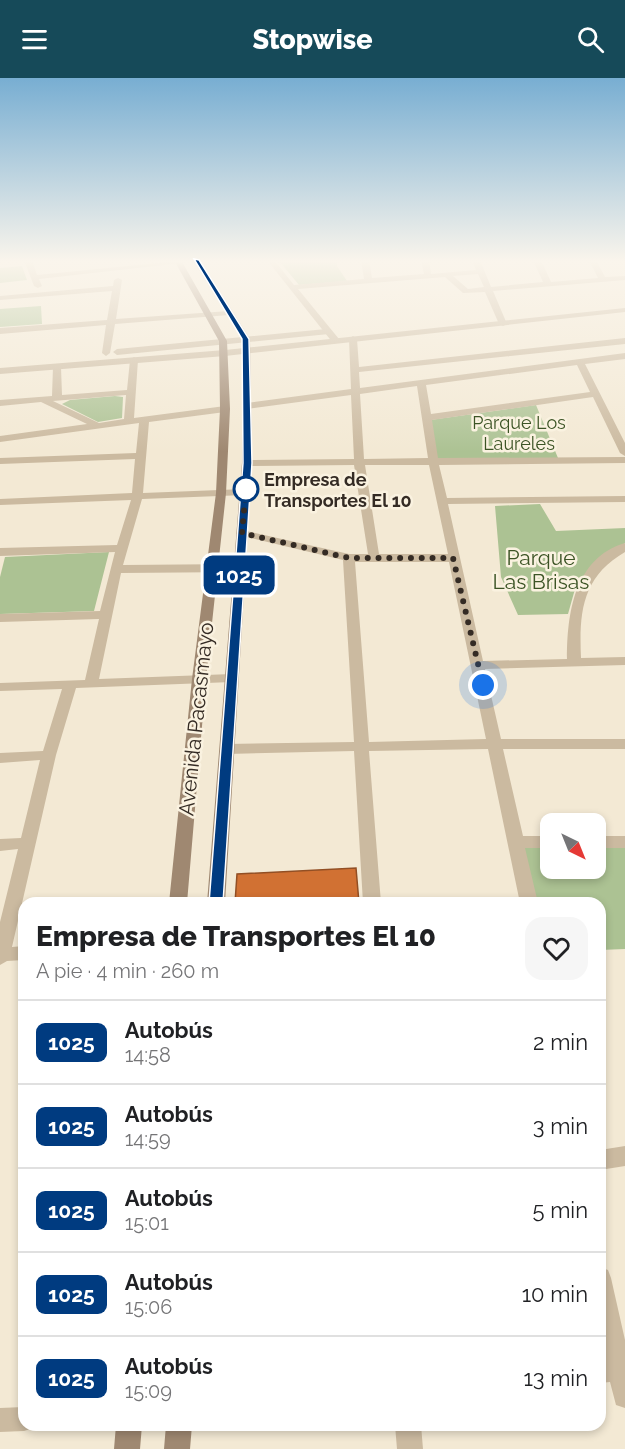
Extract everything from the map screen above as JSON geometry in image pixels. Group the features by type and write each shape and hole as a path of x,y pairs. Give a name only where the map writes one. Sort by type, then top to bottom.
{"main road":[{"name":"Avenida Pacasmayo","path":"179,897 199,679 221,493 225,409 224,347 213,324"},
{"path":"237,324 246,339"},
{"name":"Avenida Pacasmayo","path":"216,897 248,463 246,339"},
{"path":"127,1449 128,1431"},
{"path":"177,1449 178,1431"}],"street":[{"path":"0,331 87,324"},
{"path":"106,353 111,324"},
{"path":"322,324 336,341"},
{"path":"0,371 134,360 224,347 246,339 444,324"},
{"path":"0,362 106,353 224,347 246,351 470,324"},
{"path":"353,339 359,461 374,558"},
{"path":"353,370 625,341"},
{"path":"247,406 625,356"},
{"path":"484,357 498,373"},
{"path":"129,421 134,360"},
{"path":"580,362 625,453"},
{"path":"57,367 57,399"},
{"path":"421,383 433,460 453,558 496,744 528,897"},
{"path":"0,403 132,392"},
{"path":"426,418 596,394"},
{"path":"43,400 96,425"},
{"path":"3,437 225,409"},
{"path":"91,683 121,548 137,498 144,419"},
{"path":"0,461 141,456"},
{"path":"248,463 625,460"},
{"path":"0,502 245,492"},
{"path":"442,501 625,499"},
{"path":"242,533 349,558 453,558"},
{"path":"574,662 572,625 580,590 611,554 625,547"},
{"path":"0,552 121,548"},
{"path":"349,558 372,897"},
{"path":"116,569 240,568"},
{"path":"0,618 105,615"},
{"path":"478,665 625,661"},
{"path":"0,687 232,678"},
{"path":"18,954 0,956 26,843 70,684"},
{"path":"227,749 625,744"},
{"path":"0,758 49,755"},
{"path":"516,842 540,842"},
{"path":"606,842 625,842"},
{"path":"0,844 26,843"},
{"path":"606,1159 625,1156"},
{"path":"606,1314 615,1369 625,1396"},
{"path":"0,1420 18,1419"},
{"path":"408,1431 410,1449"}],"green space":[{"path":"0,324 42,324 42,324 0,327"},
{"path":"123,397 122,418 98,422 62,404 70,400"},
{"name":"Parque Los Laureles","path":"536,405 558,458 437,458 430,420"},
{"name":"Parque Las Brisas","path":"540,504 556,531 625,528 625,543 590,569 575,589 568,614 518,615 501,577 495,506"},
{"path":"109,552 94,611 0,614 0,577 5,557"},
{"path":"606,847 625,847 625,949 606,950 606,897 535,897 524,848 540,848 540,879 606,879"}],"building":[{"path":"356,868 358,897 235,897 237,874"}],"bus line":[{"name":"1025","path":"216,897 248,463 246,339 236,324"}],"place":[{"name":"Empresa de Transportes El 10","path":"246,489"}],"route":[{"path":"246,489 242,533 349,558 453,558 483,685"}]}
